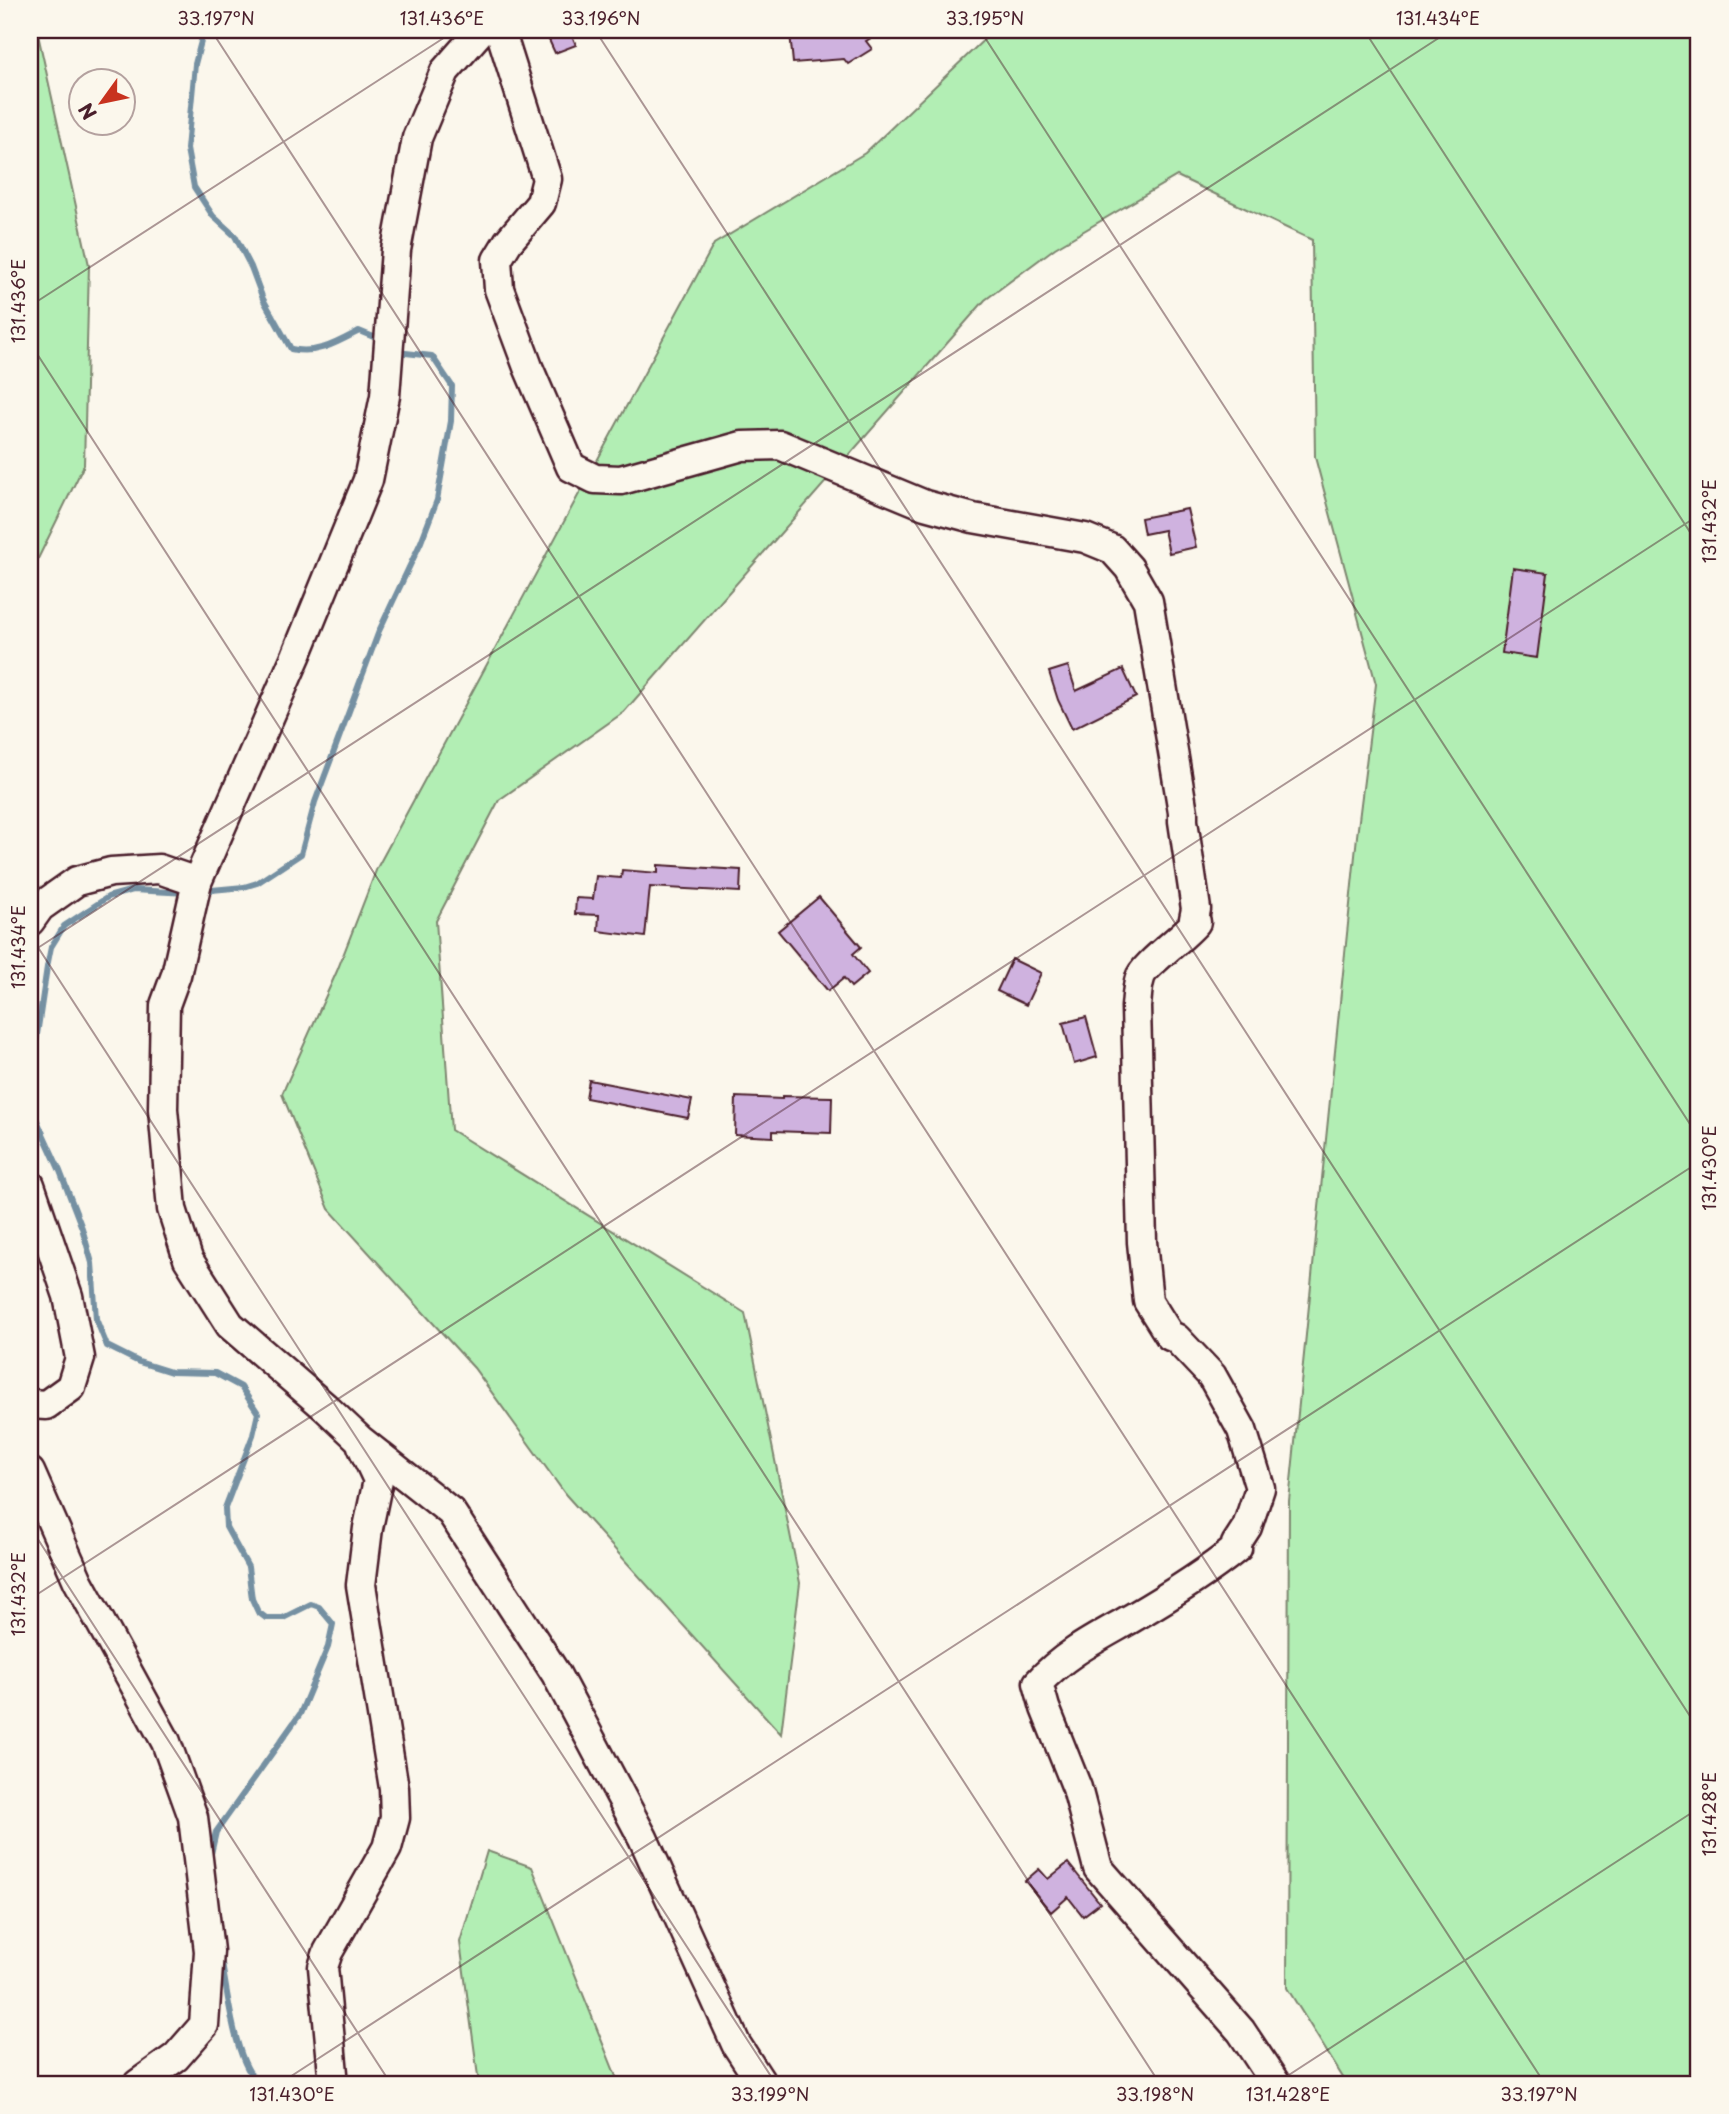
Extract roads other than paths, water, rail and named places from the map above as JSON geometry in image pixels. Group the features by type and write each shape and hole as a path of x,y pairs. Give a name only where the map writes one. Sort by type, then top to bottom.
{"street":[{"path":"481,30 444,71 417,138 396,250 384,396 368,480 296,656 197,882 176,975 164,1005 163,1109 172,1209 188,1259 230,1325 360,1440 452,1513 556,1674 643,1838 736,2044 762,2084"},
{"path":"499,30 547,179 541,203 508,242 497,260 499,289 528,367 571,467 595,480 621,480 742,446 780,445 925,505 972,518 1085,538 1112,549 1129,568 1148,601 1183,812 1196,922 1183,938 1144,969 1136,1007 1142,1242 1147,1301 1170,1336 1176,1338 1212,1376 1242,1430 1260,1488 1247,1527 1236,1544 1237,1548 1210,1570 1085,1645 1051,1669 1038,1684 1077,1788 1098,1868 1241,2031 1276,2084"},
{"path":"30,921 40,907 77,881 111,872 159,869 197,882"},
{"path":"30,1185 68,1296 80,1357 71,1387 46,1405 30,1404"},
{"path":"334,2084 323,1967 328,1952 387,1848 395,1818 394,1787 361,1585 368,1528 378,1480 360,1440"},
{"path":"30,1472 78,1581 166,1742 193,1817 209,1951 204,2025 176,2057 138,2084"}],"waterway":[{"path":"204,30 195,64 187,149 194,187 213,216 235,236 263,299 291,349 318,349 359,331 381,340"},
{"path":"201,891 244,887 257,883 301,854 315,802 379,631 421,542 437,500 451,421 452,386 432,356 395,350"},
{"path":"187,893 133,890 108,897 64,926 51,947 30,1082 34,1114 82,1228 92,1263 96,1319 107,1346 139,1362 171,1372 215,1373 241,1387 258,1413 253,1435 225,1508 226,1527 248,1567 252,1599 258,1612 266,1618 283,1618 311,1604 319,1607 333,1624 328,1647 300,1714 216,1832 210,1858"},
{"path":"221,1958 238,2045 251,2075 260,2084"}]}
